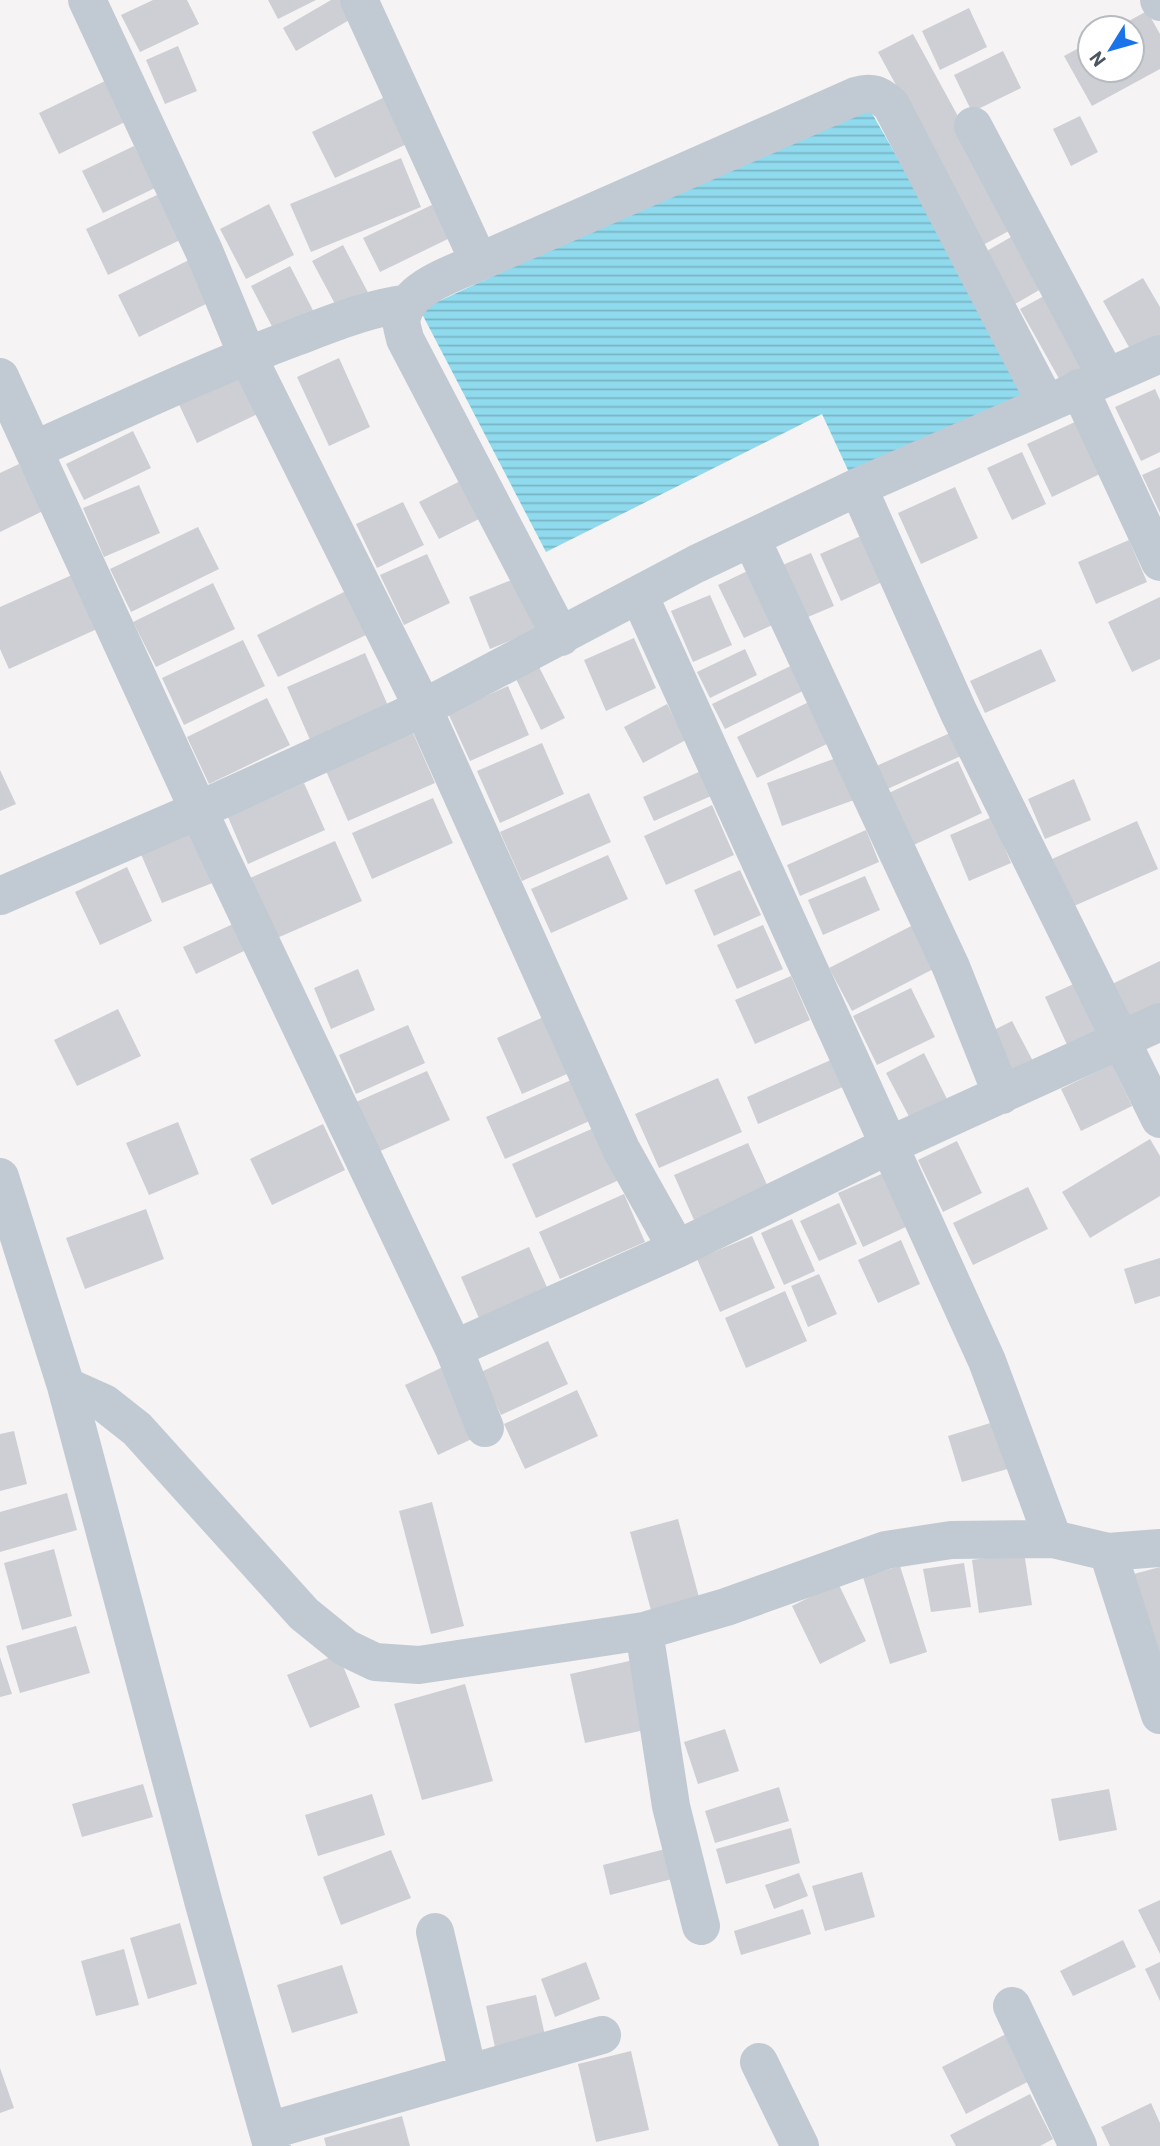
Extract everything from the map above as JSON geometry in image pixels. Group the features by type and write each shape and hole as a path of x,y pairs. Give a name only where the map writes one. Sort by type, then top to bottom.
{"street":[{"path":"87,0 204,251 247,355 423,708 621,1150 677,1249"},
{"path":"359,0 479,262"},
{"path":"561,637 405,339 401,318 409,303 426,288 479,262 869,92 880,95 891,105 1077,389"},
{"path":"973,126 1077,389 1160,562"},
{"path":"34,450 247,355 346,318 386,306 409,303"},
{"path":"0,896 200,810 423,708 751,538 858,487 1160,354"},
{"path":"0,377 454,1349 485,1428"},
{"path":"858,487 959,713 1119,1041 1160,1119"},
{"path":"751,538 951,967 1002,1095"},
{"path":"639,595 987,1361 1053,1539"},
{"path":"454,1349 677,1249 890,1145 1160,1022"},
{"path":"1,1186 66,1386 270,2138 468,2073 602,2035"},
{"path":"66,1386 104,1403 137,1429 303,1614 346,1648 375,1662 419,1665 644,1631 726,1607 886,1550 951,1540 1053,1539 1108,1552 1160,1548"},
{"path":"1108,1552 1160,1716"},
{"path":"644,1631 671,1806 701,1926"},
{"path":"435,1932 468,2073"},
{"path":"1012,2006 1078,2146"},
{"path":"759,2062 800,2146"}],"water":[{"path":"866,103 1036,399 853,481 822,414 546,552 420,310"}],"building":[{"path":"153,0 187,0 199,24 140,52 121,15"},
{"path":"268,0 316,0 278,19"},
{"path":"331,0 356,0 363,12 296,51 283,28"},
{"path":"969,8 987,47 940,70 922,31"},
{"path":"1147,11 1160,34 1160,69 1146,77 1146,14 1142,14"},
{"path":"913,34 1018,226 983,245 878,52"},
{"path":"178,46 197,91 165,104 146,60"},
{"path":"1076,50 1076,77 1064,56"},
{"path":"1003,51 1021,88 972,112 954,75"},
{"path":"105,81 125,122 59,154 39,113"},
{"path":"1080,84 1132,84 1092,106"},
{"path":"389,95 411,142 335,178 312,132"},
{"path":"1080,116 1098,152 1071,166 1053,129"},
{"path":"134,146 155,188 103,213 82,171"},
{"path":"401,158 421,207 311,252 290,204"},
{"path":"159,194 182,239 108,275 86,229"},
{"path":"438,202 454,236 380,272 363,238"},
{"path":"269,204 294,255 246,279 220,229"},
{"path":"1023,230 1053,282 1015,304 985,252"},
{"path":"343,245 372,300 342,317 312,261"},
{"path":"191,259 212,301 139,337 118,295"},
{"path":"290,266 318,320 279,340 251,286"},
{"path":"1143,278 1160,307 1160,342 1134,356 1103,301"},
{"path":"1044,296 1086,371 1062,384 1020,309"},
{"path":"339,358 370,427 329,446 297,377"},
{"path":"242,365 264,411 197,443 175,396"},
{"path":"1155,389 1160,400 1160,452 1141,461 1115,407"},
{"path":"1077,421 1102,473 1052,497 1027,444"},
{"path":"133,431 151,468 84,500 66,464"},
{"path":"1022,452 1046,504 1012,520 987,468"},
{"path":"19,464 43,511 0,532 0,473"},
{"path":"1160,467 1160,513 1142,475"},
{"path":"472,475 491,513 439,539 419,502"},
{"path":"139,485 160,533 104,557 83,508"},
{"path":"955,487 978,538 921,564 898,513"},
{"path":"403,502 424,545 377,568 356,524"},
{"path":"198,527 219,569 131,612 110,569"},
{"path":"861,536 882,582 841,601 820,554"},
{"path":"1129,540 1147,582 1096,604 1078,562"},
{"path":"811,553 834,606 796,622 773,569"},
{"path":"427,554 450,603 404,625 380,575"},
{"path":"756,567 781,621 744,638 718,585"},
{"path":"72,575 97,629 9,669 0,649 0,607"},
{"path":"524,575 545,626 490,649 469,597"},
{"path":"213,583 235,629 156,667 133,622"},
{"path":"346,591 366,635 278,677 257,635"},
{"path":"710,595 732,645 693,662 671,611"},
{"path":"1160,597 1160,659 1132,672 1108,622"},
{"path":"634,638 656,688 606,711 584,660"},
{"path":"243,640 265,686 184,725 162,678"},
{"path":"745,649 757,675 710,698 697,672"},
{"path":"1041,649 1056,681 985,713 970,681"},
{"path":"365,653 389,708 311,742 287,687"},
{"path":"801,661 813,686 725,729 712,704"},
{"path":"539,667 565,718 541,730 516,679"},
{"path":"508,686 529,735 470,761 448,713"},
{"path":"267,698 290,745 209,784 187,737"},
{"path":"815,699 835,740 757,778 737,737"},
{"path":"667,704 686,740 643,763 624,727"},
{"path":"413,733 435,783 348,821 326,771"},
{"path":"950,733 961,756 874,795 863,772"},
{"path":"542,743 564,794 500,823 477,771"},
{"path":"839,757 854,800 782,826 767,783"},
{"path":"958,761 982,813 903,850 878,798"},
{"path":"0,770 16,804 0,811"},
{"path":"701,771 711,796 654,821 643,797"},
{"path":"1074,779 1091,820 1045,839 1028,799"},
{"path":"304,783 325,830 248,864 228,817"},
{"path":"589,793 611,842 522,881 500,832"},
{"path":"433,798 453,843 372,879 352,833"},
{"path":"712,805 734,855 666,885 644,836"},
{"path":"992,817 1011,863 969,881 950,835"},
{"path":"1137,821 1158,869 1074,906 1052,859"},
{"path":"866,830 879,862 800,896 787,865"},
{"path":"194,831 215,882 162,903 140,852"},
{"path":"335,841 362,901 277,938 250,878"},
{"path":"608,855 628,899 551,933 531,889"},
{"path":"127,867 152,921 100,945 75,892"},
{"path":"740,870 761,915 714,936 694,890"},
{"path":"865,876 880,910 823,935 808,900"},
{"path":"921,921 943,964 852,1011 829,968"},
{"path":"233,924 246,950 196,974 183,947"},
{"path":"763,925 783,969 737,989 717,945"},
{"path":"1160,961 1160,1008 1131,1022 1112,984"},
{"path":"358,969 375,1010 331,1029 314,988"},
{"path":"791,976 810,1020 755,1044 735,1000"},
{"path":"1078,982 1101,1035 1069,1049 1045,997"},
{"path":"911,988 935,1037 877,1065 853,1016"},
{"path":"118,1009 141,1056 77,1086 54,1040"},
{"path":"550,1014 576,1070 522,1094 497,1038"},
{"path":"1012,1021 1035,1065 1005,1081 982,1036"},
{"path":"408,1025 425,1063 356,1094 339,1055"},
{"path":"924,1053 951,1107 914,1126 886,1073"},
{"path":"833,1059 845,1086 758,1124 747,1097"},
{"path":"1112,1064 1132,1106 1081,1131 1061,1089"},
{"path":"427,1071 450,1120 378,1152 356,1102"},
{"path":"578,1077 596,1118 505,1159 486,1117"},
{"path":"718,1078 742,1132 659,1168 635,1114"},
{"path":"178,1122 199,1174 149,1195 126,1143"},
{"path":"323,1124 345,1170 272,1205 250,1159"},
{"path":"596,1127 619,1180 536,1218 512,1164"},
{"path":"1150,1139 1160,1156 1160,1196 1090,1238 1062,1192"},
{"path":"957,1141 982,1193 943,1212 918,1160"},
{"path":"748,1143 768,1187 694,1220 674,1175"},
{"path":"886,1172 910,1225 863,1247 838,1193"},
{"path":"1028,1187 1048,1229 973,1265 953,1223"},
{"path":"624,1194 645,1242 560,1279 539,1232"},
{"path":"839,1203 857,1244 819,1261 800,1221"},
{"path":"146,1209 164,1259 85,1289 66,1238"},
{"path":"792,1219 815,1271 784,1285 761,1233"},
{"path":"752,1236 775,1288 720,1312 697,1259"},
{"path":"901,1240 920,1284 878,1303 858,1260"},
{"path":"529,1247 550,1294 482,1325 461,1277"},
{"path":"1160,1258 1160,1296 1135,1304 1124,1269"},
{"path":"819,1274 837,1314 808,1327 791,1286"},
{"path":"785,1291 807,1341 746,1368 725,1318"},
{"path":"548,1341 568,1384 501,1415 481,1372"},
{"path":"443,1367 476,1437 438,1455 405,1385"},
{"path":"577,1390 598,1436 525,1469 504,1424"},
{"path":"997,1421 1011,1468 962,1482 948,1436"},
{"path":"14,1431 27,1484 0,1491 0,1434"},
{"path":"67,1493 77,1530 0,1552 0,1512"},
{"path":"432,1502 464,1626 431,1634 399,1511"},
{"path":"678,1519 700,1601 652,1614 630,1532"},
{"path":"54,1549 72,1616 22,1630 4,1563"},
{"path":"1024,1552 1032,1605 979,1613 972,1560"},
{"path":"964,1563 971,1607 931,1612 923,1569"},
{"path":"900,1566 927,1652 890,1664 863,1577"},
{"path":"1160,1567 1160,1671 1130,1575"},
{"path":"838,1583 866,1641 820,1664 792,1606"},
{"path":"76,1626 90,1673 20,1693 6,1646"},
{"path":"338,1654 360,1707 310,1728 287,1675"},
{"path":"0,1657 12,1694 0,1697"},
{"path":"634,1660 649,1729 585,1743 570,1674"},
{"path":"465,1684 493,1781 422,1800 394,1704"},
{"path":"725,1729 739,1771 698,1784 684,1742"},
{"path":"143,1784 153,1817 82,1837 72,1804"},
{"path":"779,1787 789,1821 715,1843 705,1811"},
{"path":"1109,1789 1117,1830 1059,1841 1051,1799"},
{"path":"372,1794 385,1835 318,1856 305,1815"},
{"path":"791,1828 800,1863 726,1884 716,1849"},
{"path":"669,1848 676,1878 610,1895 603,1865"},
{"path":"391,1850 411,1898 341,1925 323,1877"},
{"path":"862,1872 875,1917 825,1931 812,1886"},
{"path":"799,1873 808,1896 774,1909 765,1885"},
{"path":"1160,1900 1160,1954 1138,1910"},
{"path":"803,1909 811,1934 741,1955 734,1931"},
{"path":"180,1923 197,1984 148,1999 130,1938"},
{"path":"1123,1940 1136,1967 1073,1996 1060,1971"},
{"path":"124,1949 139,2005 96,2016 81,1961"},
{"path":"586,1962 600,1999 555,2017 541,1979"},
{"path":"1160,1962 1160,2001 1145,1969"},
{"path":"342,1965 358,2013 292,2033 277,1985"},
{"path":"536,1995 546,2040 496,2052 486,2006"},
{"path":"1008,2033 1033,2079 966,2114 942,2067"},
{"path":"631,2051 649,2130 596,2142 578,2064"},
{"path":"0,2068 14,2108 0,2113"},
{"path":"1030,2094 1053,2139 1040,2146 956,2146 950,2135"},
{"path":"1151,2103 1160,2123 1160,2146 1110,2146 1101,2127"},
{"path":"402,2116 410,2146 326,2146 324,2138"}]}
